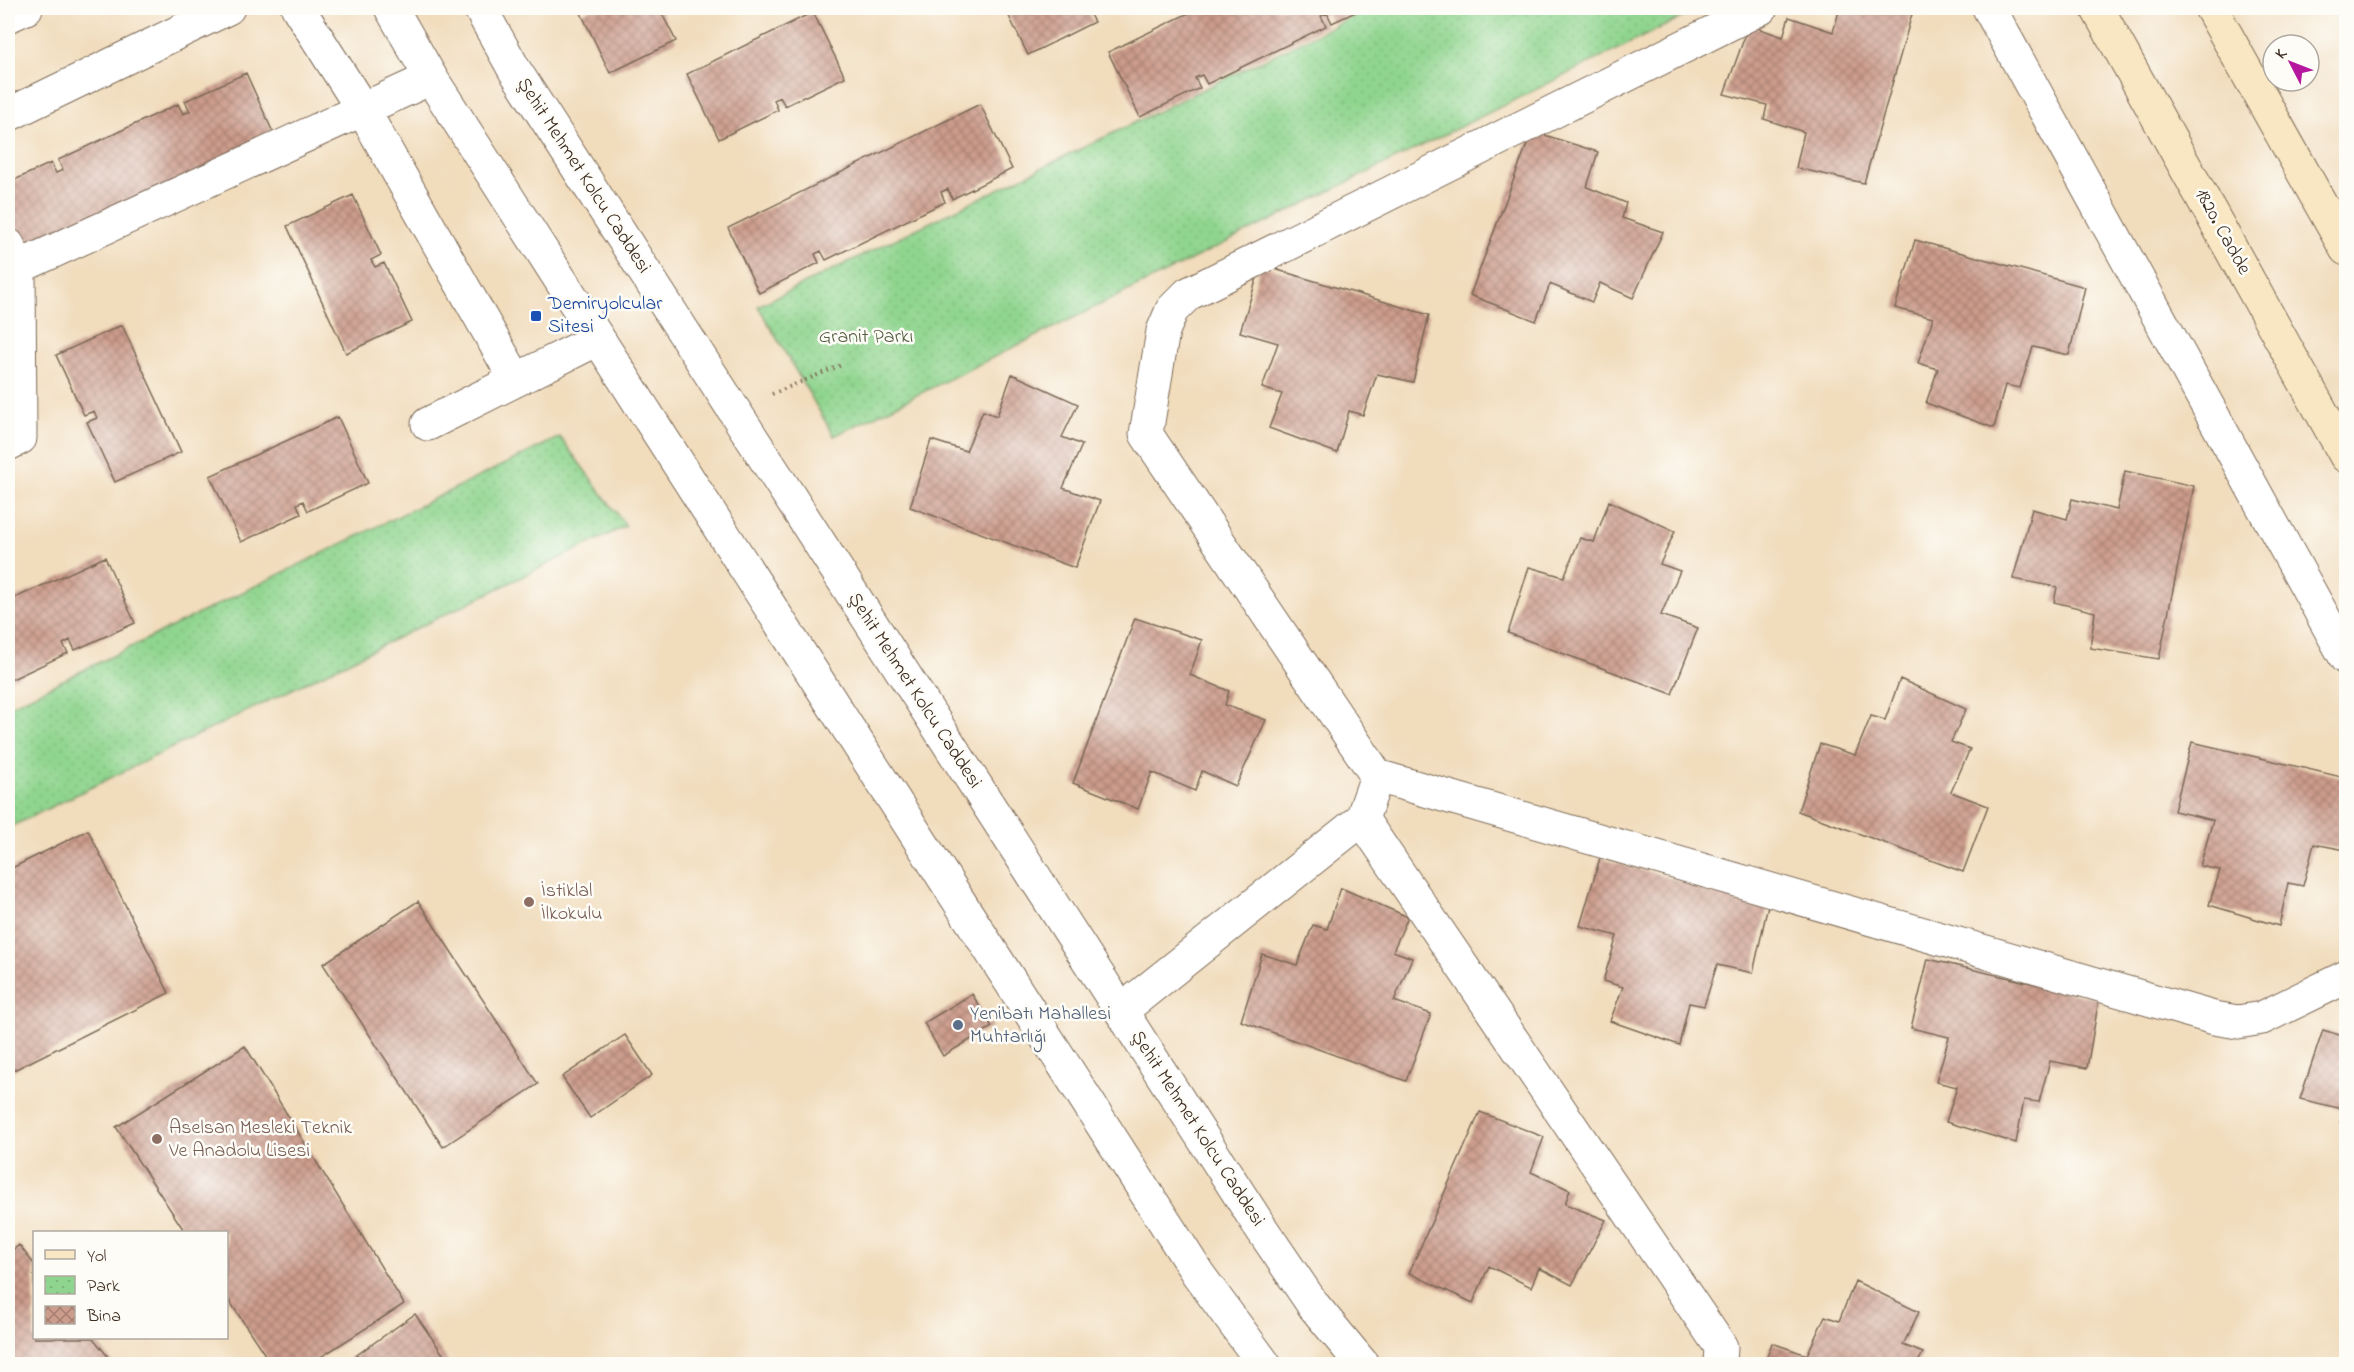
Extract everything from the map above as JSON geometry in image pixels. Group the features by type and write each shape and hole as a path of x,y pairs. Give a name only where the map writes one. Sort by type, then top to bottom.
{"main road":[{"name":"1820. Cadde","path":"2097,8 2346,456"},
{"path":"2211,8 2346,249"}],"street":[{"path":"8,16 26,8"},
{"path":"8,115 228,8"},
{"path":"298,8 363,110 516,380"},
{"path":"391,8 431,78 1198,1275 1264,1365"},
{"name":"Şehit Mehmet Kolcu Caddesi","path":"480,8 514,69 1121,1011 1302,1288 1362,1365"},
{"path":"1761,8 1188,294 1172,310 1163,331 1146,434 1377,776 2214,1018 2238,1022 2262,1018 2346,977"},
{"path":"1989,8 2346,658"},
{"path":"8,444 20,438 11,262 363,110 431,78"},
{"path":"428,424 598,339"},
{"path":"1121,1011 1362,819 1377,776"},
{"path":"1362,819 1720,1347 1720,1365"}],"path":[{"path":"772,394 844,364"}],"green space":[{"name":"Granit Parkı","path":"1370,8 1701,8 834,436 758,306"},
{"path":"560,437 626,526 8,828 8,707"}],"building":[{"path":"659,8 676,41 610,73 581,13 591,9"},
{"path":"1005,8 1086,8 1094,22 1028,55"},
{"path":"1199,8 1364,8 1332,23 1327,13 1321,16 1326,26 1207,84 1202,75 1195,78 1200,88 1140,117 1108,52"},
{"path":"1840,8 1889,8 1912,14 1864,183 1796,168 1804,132 1764,119 1767,105 1724,94 1749,25 1783,37 1789,17 1833,32"},
{"path":"813,12 845,77 785,106 780,97 774,100 778,110 719,139 687,74"},
{"path":"246,73 276,139 21,257 8,228 8,183 51,163 56,173 63,170 58,160 178,104 183,114 190,111 185,101"},
{"path":"980,104 1012,169 952,199 948,189 941,192 945,202 826,260 821,251 815,254 819,263 759,293 728,228"},
{"path":"1532,131 1598,152 1587,187 1626,203 1622,218 1663,232 1633,298 1600,283 1592,302 1550,284 1536,321 1470,295"},
{"path":"353,195 381,255 371,260 375,267 384,263 412,322 346,353 287,226"},
{"path":"1915,240 2085,287 2069,355 2033,347 2020,388 2005,385 1994,428 1926,403 1938,369 1918,363 1933,318 1895,308"},
{"path":"1261,265 1429,315 1413,382 1377,374 1363,415 1349,411 1337,453 1269,428 1282,394 1262,388 1278,343 1240,332"},
{"path":"122,325 181,452 115,482 87,422 97,418 94,411 84,415 56,355"},
{"path":"1012,374 1078,404 1062,437 1082,445 1063,488 1100,501 1075,568 910,507 931,440 966,451 983,411 997,416"},
{"path":"338,417 368,483 308,511 303,501 297,504 301,514 241,542 210,476"},
{"path":"2125,471 2194,486 2159,659 2090,648 2095,612 2054,602 2057,587 2013,579 2032,509 2067,519 2072,499 2117,510"},
{"path":"1609,501 1675,531 1660,564 1680,571 1661,615 1698,628 1672,694 1508,633 1529,567 1564,577 1580,538 1594,542"},
{"path":"105,557 135,623 75,650 70,640 63,644 68,653 8,681 8,601"},
{"path":"1135,618 1202,640 1190,675 1229,691 1225,705 1266,720 1236,786 1202,771 1195,791 1152,772 1138,809 1073,783"},
{"path":"1900,679 1966,709 1951,742 1970,749 1951,792 1988,806 1963,872 1798,811 1820,744 1855,755 1871,716 1885,720"},
{"path":"2192,742 2346,778 2346,850 2314,844 2303,886 2288,883 2279,926 2209,905 2220,870 2200,866 2213,820 2174,811"},
{"path":"88,830 169,993 8,1073 8,870"},
{"path":"1600,858 1768,905 1753,973 1717,965 1704,1006 1689,1003 1679,1045 1610,1021 1623,987 1603,981 1617,936 1580,926"},
{"path":"1341,888 1408,917 1393,951 1412,958 1394,1001 1431,1014 1406,1081 1241,1021 1262,954 1297,965 1313,925 1327,929"},
{"path":"418,901 538,1084 443,1147 323,964"},
{"path":"1928,959 2099,999 2087,1068 2050,1061 2039,1102 2024,1100 2016,1143 1946,1122 1957,1087 1936,1082 1949,1037 1911,1028"},
{"name":"Yenibatı Mahallesi Muhtarlığı","path":"972,994 992,1027 943,1056 924,1023"},
{"path":"2323,1030 2346,1037 2346,1125 2340,1123 2343,1109 2300,1099"},
{"path":"625,1035 652,1075 590,1118 562,1077"},
{"path":"245,1046 404,1304 310,1364 271,1364 228,1299 228,1231 184,1231 116,1127"},
{"path":"1480,1112 1544,1137 1531,1172 1570,1190 1565,1204 1606,1220 1572,1285 1539,1268 1531,1287 1489,1266 1473,1303 1409,1273"},
{"path":"19,1245 33,1263 33,1339 94,1339 114,1364 8,1364 8,1254"},
{"path":"1855,1281 1919,1312 1903,1345 1923,1353 1917,1364 1764,1364 1772,1343 1807,1355 1825,1316 1839,1321"},
{"path":"415,1314 450,1364 344,1364"}],"place":[{"name":"Demiryolcular Sitesi","path":"536,316"},
{"name":"İstiklal İlkokulu","path":"529,902"},
{"name":"Yenibatı Mahallesi Muhtarlığı","path":"958,1025"},
{"name":"Aselsan Mesleki Teknik Ve Anadolu Lisesi","path":"157,1139"}]}
